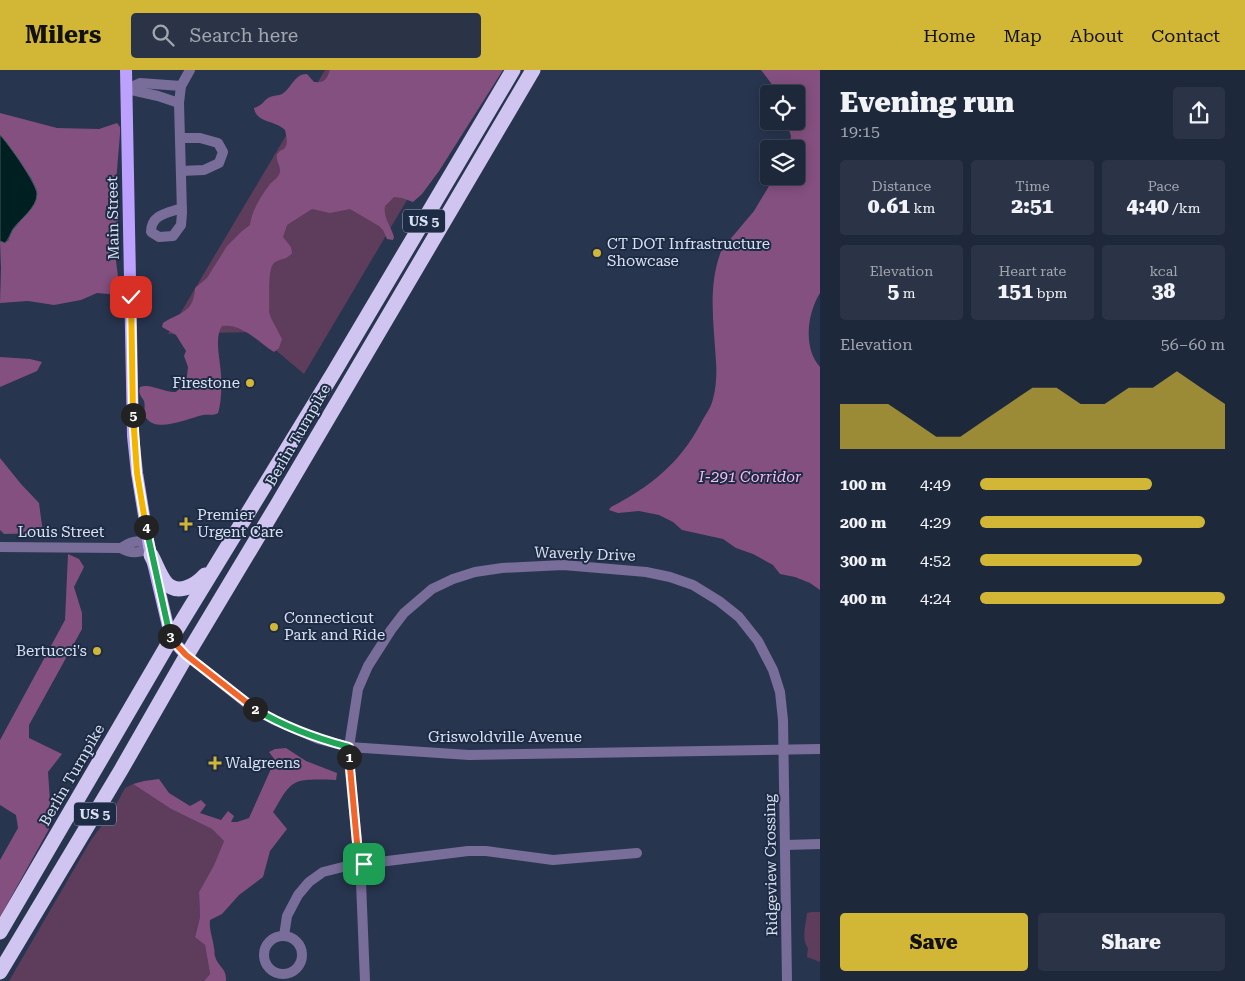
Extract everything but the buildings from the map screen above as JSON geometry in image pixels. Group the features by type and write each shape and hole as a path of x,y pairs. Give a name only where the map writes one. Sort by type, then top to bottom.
{"highway":[{"name":"Berlin Turnpike","path":"0,932 171,639 334,372 513,70"},
{"name":"Berlin Turnpike","path":"0,972 533,70"},
{"path":"334,372 347,366 360,365"},
{"path":"150,550 166,584 178,589 193,586 218,562"}],"main road":[{"name":"Main Street","path":"126,70 133,436 137,473 150,550 171,639 186,655"}],"street":[{"path":"182,208 179,103 181,86 190,70"},
{"path":"127,89 140,83 181,86"},
{"path":"127,89 179,103"},
{"path":"180,138 200,138 218,143 223,152 219,164 204,170 181,171"},
{"name":"Louis Street","path":"0,546 121,548 126,551 141,552 150,550"},
{"name":"Waverly Drive","path":"366,981 359,864 349,761 349,747 358,689 362,677 391,630 404,613 416,601 453,578 502,568 563,565 637,571 670,577 693,585 719,601 738,617 758,642 773,670 780,692 784,720 783,749"},
{"name":"Griswoldville Avenue","path":"186,655 250,706 274,720 318,739 349,747 469,755 820,749"},
{"name":"Ridgeview Crossing","path":"783,749 787,981"},
{"path":"786,845 820,844"},
{"path":"284,936 286,921 298,895 309,882 328,870 359,864 468,851 486,851 554,860 637,853"}],"shaded area":[{"path":"325,70 484,70 304,374 254,332 168,334"},
{"path":"0,135 27,173 37,194 31,209 13,229 5,243 0,241"},
{"path":"133,784 171,809 212,829 224,841 214,865 199,892 200,917 195,936 205,945 210,974 204,981 9,981 91,840 112,812 125,788"},
{"path":"820,912 820,962 807,957 808,948 804,931 807,913"}],"green space":[{"path":"330,70 503,70 439,171 422,194 413,202 394,197 385,206 385,214 394,237 393,240 387,239 379,226 350,209 330,213 312,209 287,225 283,237 291,247 292,253 288,257 274,263 270,272 269,312 282,339 279,348 274,352 243,330 236,327 222,326 218,340 221,383 218,413 167,424 159,425 153,423 145,416 144,401 140,393 140,387 149,386 176,392 185,382 188,367 184,356 186,351 176,335 162,327 163,323 189,307 195,288 207,278 227,246 250,225 260,198 279,174 277,155 286,145 285,130 262,119 255,113 254,108 272,96 282,94 299,76 307,74 314,82 321,82 327,78"},
{"name":"I-291 Corridor","path":"761,70 820,70 820,293 812,311 809,341 811,350 820,367 820,590 810,583 795,577 780,574 773,565 753,554 736,548 723,539 682,530 673,522 659,515 639,511 618,513 609,510 639,491 674,462 693,437 711,405 716,380 713,319 714,276 722,249 754,211 770,185 805,185 805,140 790,140 789,130 805,130 805,85 772,85"},
{"path":"0,113 57,128 99,129 117,123 120,127 116,182 118,219 116,261 120,292 109,294 97,293 81,300 54,305 28,301 0,303 0,241 8,241 12,231 33,206 37,197 37,191 31,178 0,135"},
{"path":"0,357 30,359 42,362 37,371 0,387"},
{"path":"0,458 39,503 43,533 4,534 0,530"},
{"path":"68,554 79,559 84,567 74,587 82,613 82,629 29,725 29,738 62,754 48,772 49,829 0,917 0,860 18,828 16,815 0,805 0,740 65,620"},
{"path":"286,748 306,761 337,773 336,780 299,781 291,785 282,796 273,812 287,829 270,851 263,877 239,895 222,914 210,920 215,955 225,973 226,981 204,981 210,974 205,945 195,937 200,917 199,892 214,865 224,841 212,829 171,809 133,784 159,779 169,793 190,806 201,800 206,805 200,813 221,820 228,811 234,816 231,822 237,822 249,818 275,760 269,752 275,749"}],"place":[{"name":"CT DOT Infrastructure Showcase","path":"597,253"},
{"name":"Firestone","path":"250,383"},
{"name":"Premier Urgent Care","path":"186,524"},
{"name":"Connecticut Park and Ride","path":"274,627"},
{"name":"Bertucci's","path":"97,651"},
{"name":"Walgreens","path":"215,763"}],"route":[{"path":"131,297 133,436 137,473 151,555 171,639 186,655 250,706 294,730 318,739 349,747 359,864 364,864"}]}
